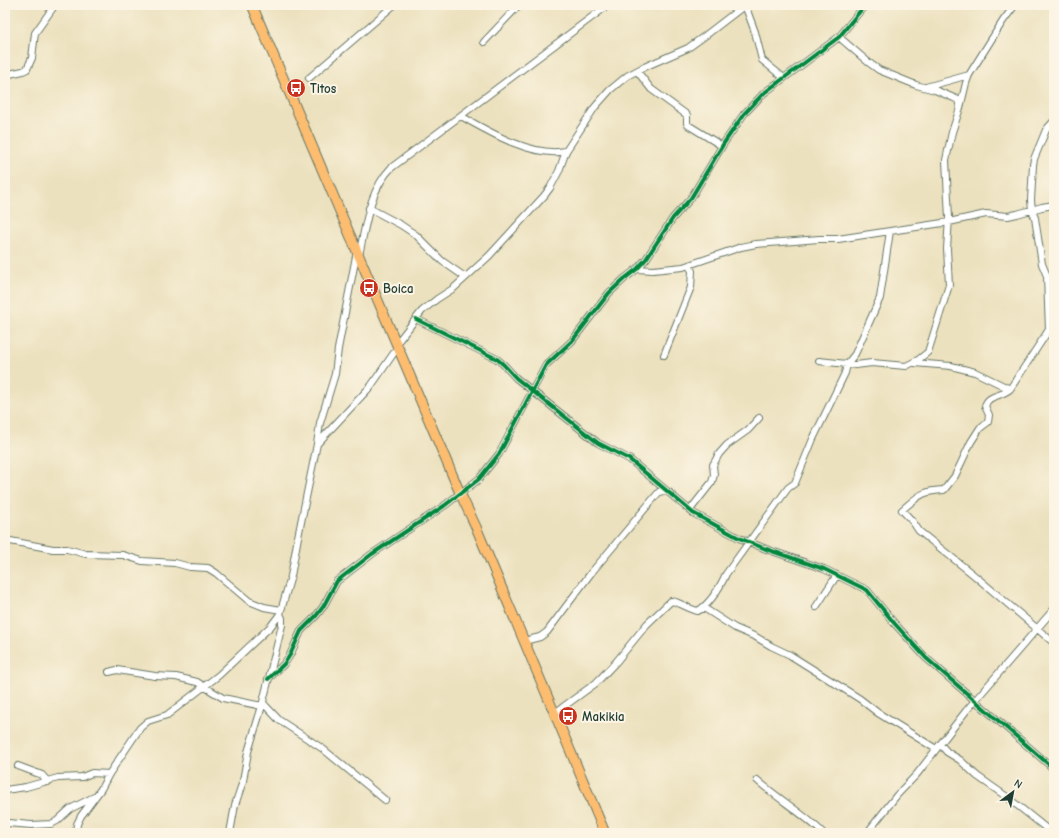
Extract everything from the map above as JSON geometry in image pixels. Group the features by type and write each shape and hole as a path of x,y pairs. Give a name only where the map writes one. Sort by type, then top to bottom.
{"highway":[{"path":"252,5 326,181 494,569 605,833"}],"street":[{"path":"5,75 23,72 27,69 32,58 34,33 54,5"},
{"path":"310,78 394,5"},
{"path":"484,42 519,5"},
{"path":"76,833 79,820 140,728 146,722 168,714 219,675 271,626 281,612 292,576 320,423 334,374 358,252 373,197 382,180 391,168 418,147 608,5"},
{"path":"317,444 371,386 416,318 427,306 454,288 489,256 550,188 559,171 566,151 602,98 627,76 688,48 706,36 745,5 756,32 762,60 784,78"},
{"path":"268,679 284,664 302,632 316,616 337,581 372,554 460,493 479,478 499,454 546,365 572,341 616,286 636,269 655,247 673,218 691,198 722,146 752,104 764,93 839,37 865,5"},
{"path":"819,361 856,365 877,363 906,366 925,355 930,348 949,285 947,249 949,222 946,160 952,132 960,108 966,80 999,27 1015,5"},
{"path":"839,37 879,70 954,98 958,100 960,108"},
{"path":"637,71 651,89 687,115 688,125 722,146"},
{"path":"925,87 969,75"},
{"path":"461,116 498,136 527,147 550,153 566,151"},
{"path":"1049,331 1049,304 1046,276 1042,264 1035,218 1032,210 1032,166 1046,130 1054,121"},
{"path":"636,269 653,270 689,266 741,247 756,244 838,239 949,222 976,215 986,214 1008,216 1054,205"},
{"path":"370,208 416,235 442,261 465,277"},
{"path":"559,710 596,683 616,662 647,624 671,601 676,601 691,610 698,611 704,608 721,586 726,574 788,488 795,483 813,439 848,364 855,354 880,298 890,231"},
{"path":"664,355 691,287 692,272 689,266"},
{"path":"416,318 497,359 504,364 516,378 598,443 629,459 690,510 739,538 824,569 868,590 895,624 926,658 1054,769"},
{"path":"1054,322 1010,389 1004,394 995,396 987,401 985,406 989,415 988,422 980,428 971,442 955,476 944,490 931,490 922,494 902,510 919,531 1054,643"},
{"path":"912,363 951,366 975,372 1010,389"},
{"path":"690,510 712,482 714,475 713,465 719,454 748,430 759,418"},
{"path":"320,423 331,428"},
{"path":"528,640 547,632 591,573 642,511 659,492 663,490 669,492"},
{"path":"5,540 86,554 123,555 142,561 175,563 190,567 208,568 249,601 281,612"},
{"path":"816,607 837,575"},
{"path":"704,608 735,628 790,655 860,699 878,713 938,746 960,760 978,776 1052,833 1054,830"},
{"path":"867,833 917,774 975,700 1054,609"},
{"path":"230,833 235,805 243,781 248,752 263,704 282,625 281,612"},
{"path":"109,672 117,670 155,676 173,676 197,682 227,700 263,704 279,720 326,752 385,800"},
{"path":"18,766 42,775 48,782"},
{"path":"5,790 48,782 58,778 82,777 92,773 109,774"},
{"path":"757,780 813,823 823,833"},
{"path":"5,824 51,824 57,821 70,809 95,797"}],"cycle path":[{"path":"268,679 284,664 290,655 301,631 323,607 337,581 372,554 444,506 479,479 499,454 546,365 572,341 609,293 637,269 646,259 673,218 691,198 724,143 744,114 764,93 839,37 865,5"},
{"path":"416,319 497,359 516,378 598,443 629,459 693,513 739,538 824,569 867,590 926,658 1054,769"}],"place":[{"name":"Titos","path":"296,88"},
{"name":"Boica","path":"369,288"},
{"name":"Makikia","path":"568,716"}]}
